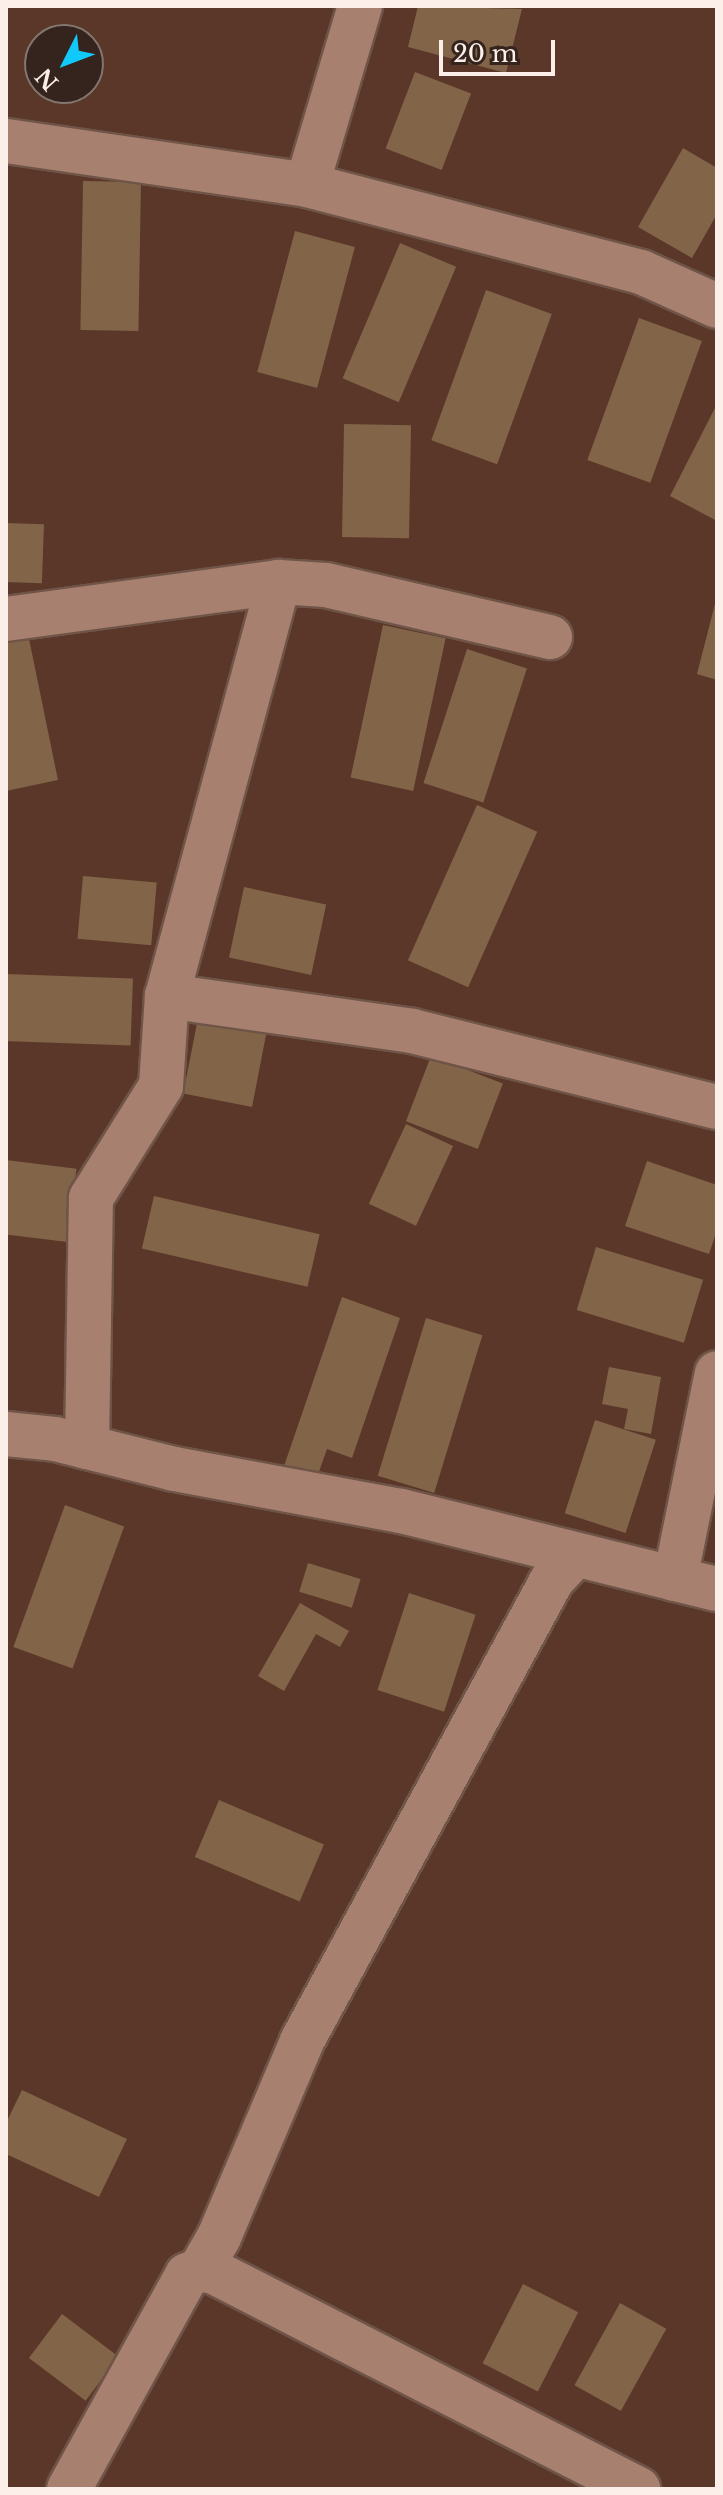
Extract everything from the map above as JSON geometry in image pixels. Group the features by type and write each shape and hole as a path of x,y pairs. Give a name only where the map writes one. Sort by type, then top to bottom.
{"street":[{"path":"307,185 360,6"},
{"path":"6,141 307,185 641,272 717,306"},
{"path":"87,1447 91,1198 161,1086 167,996 279,582"},
{"path":"6,619 279,582 326,585 550,637"},
{"path":"167,996 412,1031 717,1107"},
{"path":"675,1579 717,1373"},
{"path":"6,1434 87,1447 174,1469 401,1511 717,1589"},
{"path":"200,2270 219,2237 302,2041 552,1580 574,1556"},
{"path":"69,2489 187,2275 200,2270 212,2271 638,2489"}],"building":[{"path":"418,6 522,9 506,73 408,47"},
{"path":"415,72 471,94 442,170 386,149"},
{"path":"683,148 717,168 717,214 692,258 638,227"},
{"path":"83,181 141,182 138,331 80,330"},
{"path":"295,231 355,247 317,388 257,372"},
{"path":"400,243 456,267 399,402 343,378"},
{"path":"486,290 552,314 497,464 431,440"},
{"path":"639,318 702,341 650,483 587,460"},
{"path":"717,404 717,521 670,496"},
{"path":"344,424 411,425 409,538 342,537"},
{"path":"6,523 44,524 42,583 6,582"},
{"path":"717,600 717,680 697,674"},
{"path":"383,625 446,638 413,791 351,778"},
{"path":"28,634 58,780 6,791 6,638"},
{"path":"467,649 527,668 483,803 423,783"},
{"path":"477,805 537,832 468,987 408,960"},
{"path":"83,876 157,882 151,945 78,939"},
{"path":"244,887 326,904 311,975 229,957"},
{"path":"6,974 133,978 131,1045 6,1041"},
{"path":"198,1018 267,1031 252,1107 183,1094"},
{"path":"431,1056 503,1084 478,1149 406,1121"},
{"path":"406,1124 453,1146 416,1226 369,1204"},
{"path":"6,1160 76,1169 67,1242 6,1235"},
{"path":"647,1161 717,1185 717,1230 709,1254 625,1226"},
{"path":"154,1196 320,1234 307,1287 142,1249"},
{"path":"596,1247 703,1280 684,1343 577,1310"},
{"path":"342,1297 400,1318 352,1458 327,1449 316,1480 283,1469"},
{"path":"426,1318 482,1335 434,1493 378,1476"},
{"path":"609,1367 661,1377 651,1434 624,1429 628,1409 602,1404"},
{"path":"595,1420 656,1440 626,1533 565,1513"},
{"path":"65,1505 124,1527 73,1668 13,1647"},
{"path":"308,1563 361,1579 352,1608 299,1592"},
{"path":"409,1593 476,1615 444,1712 377,1690"},
{"path":"300,1603 349,1631 340,1647 316,1634 284,1691 258,1676"},
{"path":"219,1800 324,1845 300,1902 195,1857"},
{"path":"22,2090 127,2139 99,2197 6,2154 6,2123"},
{"path":"523,2284 578,2312 538,2391 483,2363"},
{"path":"620,2303 666,2329 621,2411 574,2385"},
{"path":"62,2314 119,2357 86,2401 29,2358"}]}
